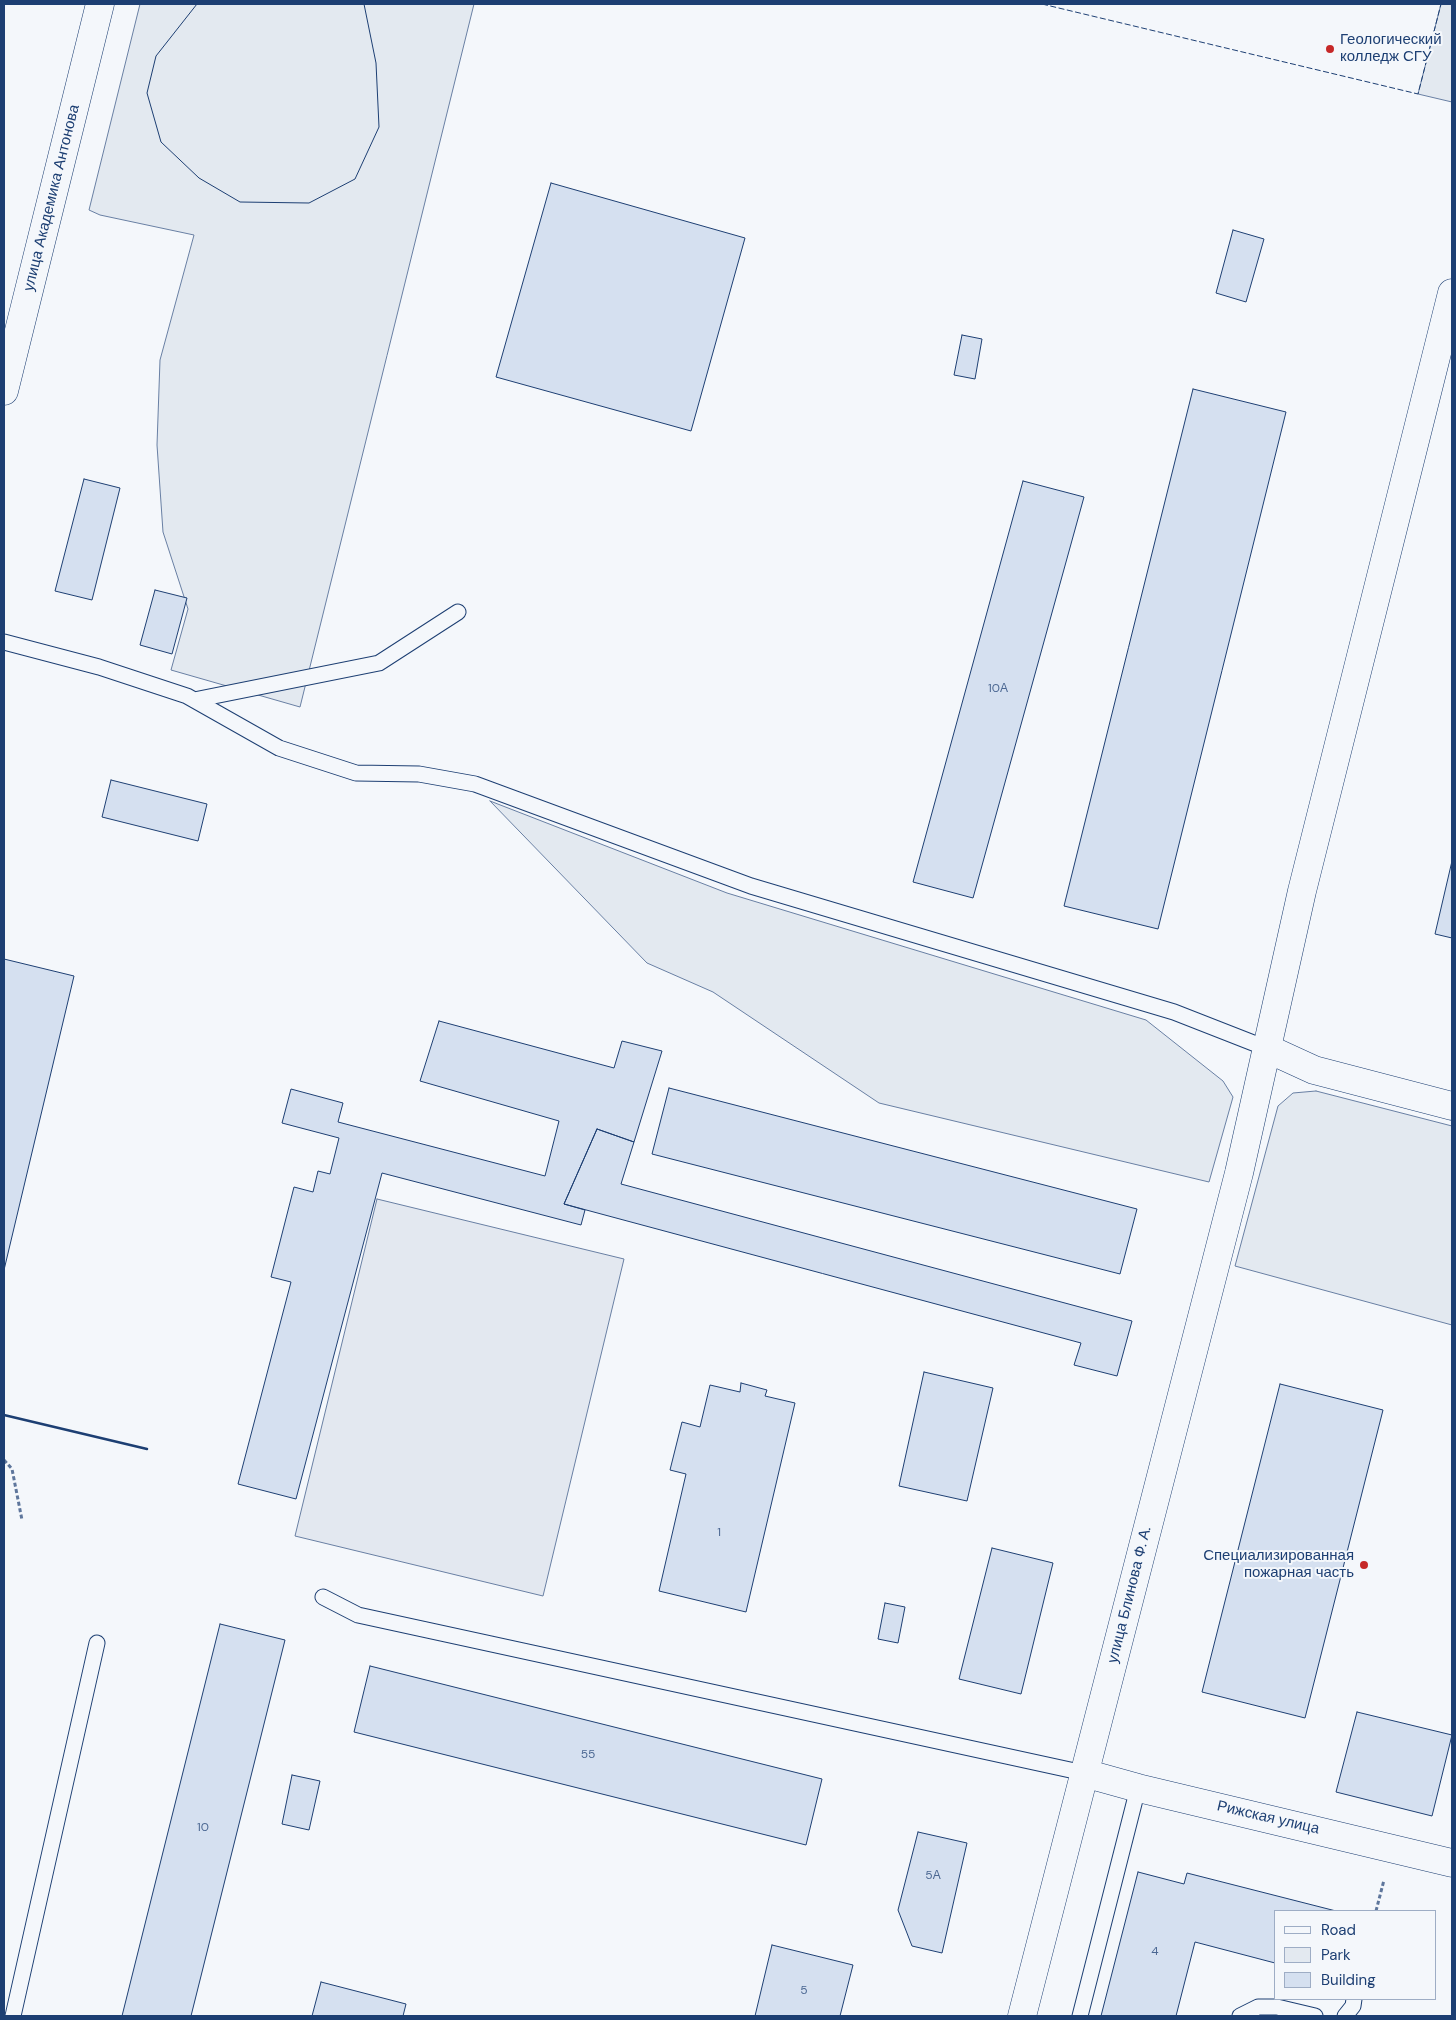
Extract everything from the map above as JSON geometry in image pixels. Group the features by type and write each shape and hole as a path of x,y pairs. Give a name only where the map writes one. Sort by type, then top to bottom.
{"street":[{"name":"улица Академика Антонова","path":"4,391 100,4"},
{"name":"улица Блинова Ф. А.","path":"1022,2016 1239,1173 1302,891 1452,293"},
{"path":"1266,1048 1314,1070 1452,1106"},
{"name":"Рижская улица","path":"1084,1773 1138,1788 1452,1863"}],"lane":[{"path":"194,700 379,663 458,612"},
{"path":"4,642 99,667 194,700 279,748 356,773 419,774 476,784 751,886 1174,1012 1266,1048"},
{"path":"323,1597 358,1615 1084,1773"},
{"path":"13,2016 97,1643"},
{"path":"1080,2016 1138,1788"},
{"path":"1345,2016 1348,2014 1354,2000"},
{"path":"1240,2016 1258,2007 1278,2007 1315,2016"}],"path":[{"path":"4,1460 12,1469 22,1520"}],"green space":[{"path":"140,4 474,4 300,707 171,670 188,609 163,532 157,445 160,360 194,235 100,215 89,210"},
{"path":"1441,4 1452,4 1452,102 1418,94"},
{"path":"490,801 727,893 1146,1020 1223,1081 1233,1097 1209,1182 879,1103 713,992 647,963"},
{"path":"1316,1091 1452,1126 1452,1325 1235,1266 1278,1106 1293,1093"}],"shaded area":[{"path":"377,1199 624,1259 543,1596 295,1536"}],"building":[{"path":"551,183 745,238 691,431 496,377"},
{"path":"1233,230 1264,239 1246,302 1216,293"},
{"path":"962,335 982,339 975,379 954,375"},
{"path":"1193,389 1286,412 1158,929 1064,906"},
{"path":"84,479 120,488 92,600 55,591"},
{"path":"1023,481 1084,497 973,898 913,882"},
{"path":"155,590 187,598 172,654 140,645"},
{"path":"111,780 207,804 198,841 102,817"},
{"path":"1452,861 1452,938 1435,934"},
{"path":"4,959 74,976 4,1270"},
{"path":"439,1021 614,1068 622,1041 662,1051 634,1142 597,1129 564,1204 585,1210 581,1225 382,1173 296,1499 238,1484 291,1282 271,1277 294,1187 313,1192 318,1171 330,1174 339,1138 282,1123 291,1089 343,1103 338,1122 545,1176 559,1121 420,1081"},
{"path":"669,1088 1137,1209 1120,1274 652,1154"},
{"path":"597,1129 634,1142 621,1184 1132,1321 1117,1376 1074,1365 1081,1343 564,1204"},
{"path":"924,1372 993,1388 967,1501 899,1486"},
{"path":"741,1383 767,1390 765,1396 795,1403 746,1612 659,1591 686,1474 670,1470 682,1422 700,1427 710,1385 740,1392"},
{"path":"1280,1384 1383,1410 1305,1718 1202,1692"},
{"path":"992,1548 1053,1563 1021,1694 959,1679"},
{"path":"885,1603 905,1607 898,1643 878,1639"},
{"path":"220,1624 285,1640 191,2016 122,2016"},
{"path":"370,1666 822,1779 806,1845 354,1732"},
{"path":"1357,1712 1452,1735 1432,1816 1336,1792"},
{"path":"292,1775 320,1781 309,1830 282,1824"},
{"path":"918,1832 967,1843 942,1953 912,1946 898,1910"},
{"path":"1138,1872 1184,1884 1187,1873 1332,1910 1274,1910 1274,1963 1195,1942 1176,2016 1101,2016"},
{"path":"772,1945 853,1965 840,2016 755,2016"},
{"path":"321,1982 406,2004 403,2016 312,2016"}],"tram line":[{"path":"197,4 156,56 147,93 161,142 199,178 240,202 309,203 355,179 379,127 376,63 364,4"}],"fence":[{"path":"1042,4 1418,94 1441,4"}],"wall":[{"path":"4,1415 147,1449"}],"place":[{"name":"Геологический колледж СГУ","path":"1330,49"},
{"name":"Специализированная пожарная часть","path":"1364,1565"}]}
